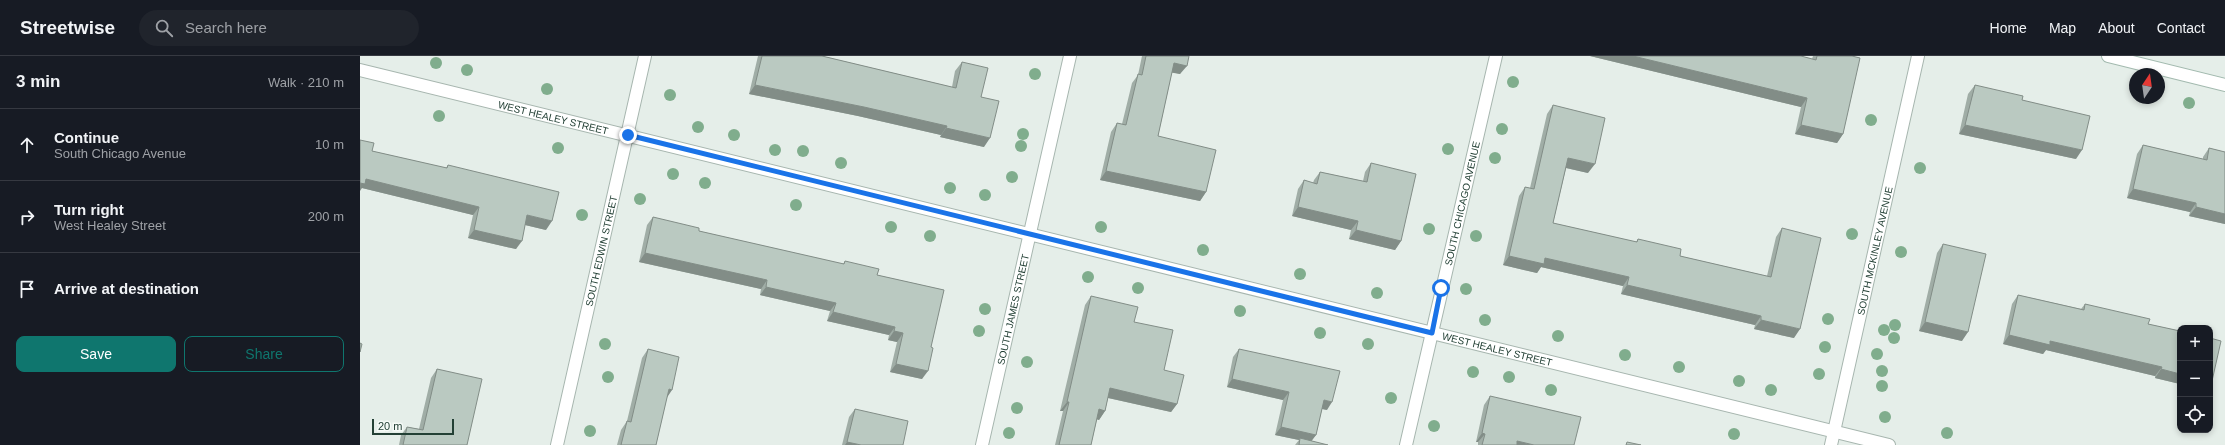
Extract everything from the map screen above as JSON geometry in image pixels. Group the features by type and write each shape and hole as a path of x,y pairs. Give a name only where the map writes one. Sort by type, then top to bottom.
{"street":[{"name":"SOUTH EDWIN STREET","path":"557,445 645,56"},
{"name":"SOUTH JAMES STREET","path":"982,445 1070,56"},
{"name":"SOUTH CHICAGO AVENUE","path":"1406,445 1496,56"},
{"name":"SOUTH MCKINLEY AVENUE","path":"1831,445 1918,56"},
{"path":"2108,56 2225,84"},
{"name":"WEST HEALEY STREET","path":"360,70 1889,445"}],"building":[{"path":"762,56 822,56 956,88 962,62 988,68 981,97 999,101 990,138 946,128 947,126 864,107 755,85"},
{"path":"1146,56 1189,56 1187,66 1174,63 1158,136 1216,150 1206,192 1106,171 1117,123 1126,125 1138,74 1142,75"},
{"path":"1633,56 1801,56 1816,60 1817,56 1852,56 1860,58 1843,134 1801,125 1807,98"},
{"path":"1975,85 2023,96 2022,100 2090,116 2082,150 1965,125"},
{"path":"1553,105 1605,118 1595,164 1568,158 1553,223 1637,242 1638,239 1681,249 1680,256 1771,277 1782,228 1821,238 1800,329 1761,320 1761,316 1627,285 1629,277 1545,258 1544,264 1509,256 1525,187 1534,189"},
{"path":"360,140 374,143 372,151 447,168 448,165 559,192 552,221 527,215 522,241 474,230 479,207 366,179 365,184 360,183"},
{"path":"2143,145 2207,160 2209,148 2225,152 2225,214 2196,207 2196,203 2133,189"},
{"path":"1371,163 1416,174 1401,241 1356,230 1358,221 1298,207 1304,180 1317,184 1320,172 1367,182"},
{"path":"653,217 699,228 699,231 844,264 845,261 879,269 877,275 944,290 931,347 933,348 928,371 896,364 903,333 894,331 895,327 833,312 836,303 766,287 767,280 645,253"},
{"path":"1943,244 1986,254 1968,332 1925,322"},
{"path":"2018,295 2084,310 2085,304 2150,319 2148,324 2177,330 2177,373 2161,369 2162,367 2050,341 2050,345 2009,335"},
{"path":"1091,296 1138,307 1134,322 1173,330 1164,370 1184,375 1177,404 1110,388 1105,411 1099,409 1091,445 1059,445 1069,402 1067,402"},
{"path":"2213,339 2221,341 2213,377"},
{"path":"648,349 679,357 672,390 669,389 656,445 621,445 627,421 631,422"},
{"path":"1239,349 1340,371 1332,402 1324,400 1316,435 1281,427 1289,392 1232,379"},
{"path":"437,369 482,379 467,445 403,445 407,427 423,430"},
{"path":"1490,396 1581,417 1574,445 1534,445 1517,441 1517,445 1482,445 1485,434 1482,433"},
{"path":"855,409 908,421 903,445 861,445 847,442"},
{"path":"1300,438 1328,445 1299,445"},
{"path":"1627,442 1641,445 1626,445"}],"route":[{"path":"628,135 1432,333 1441,288"}]}
